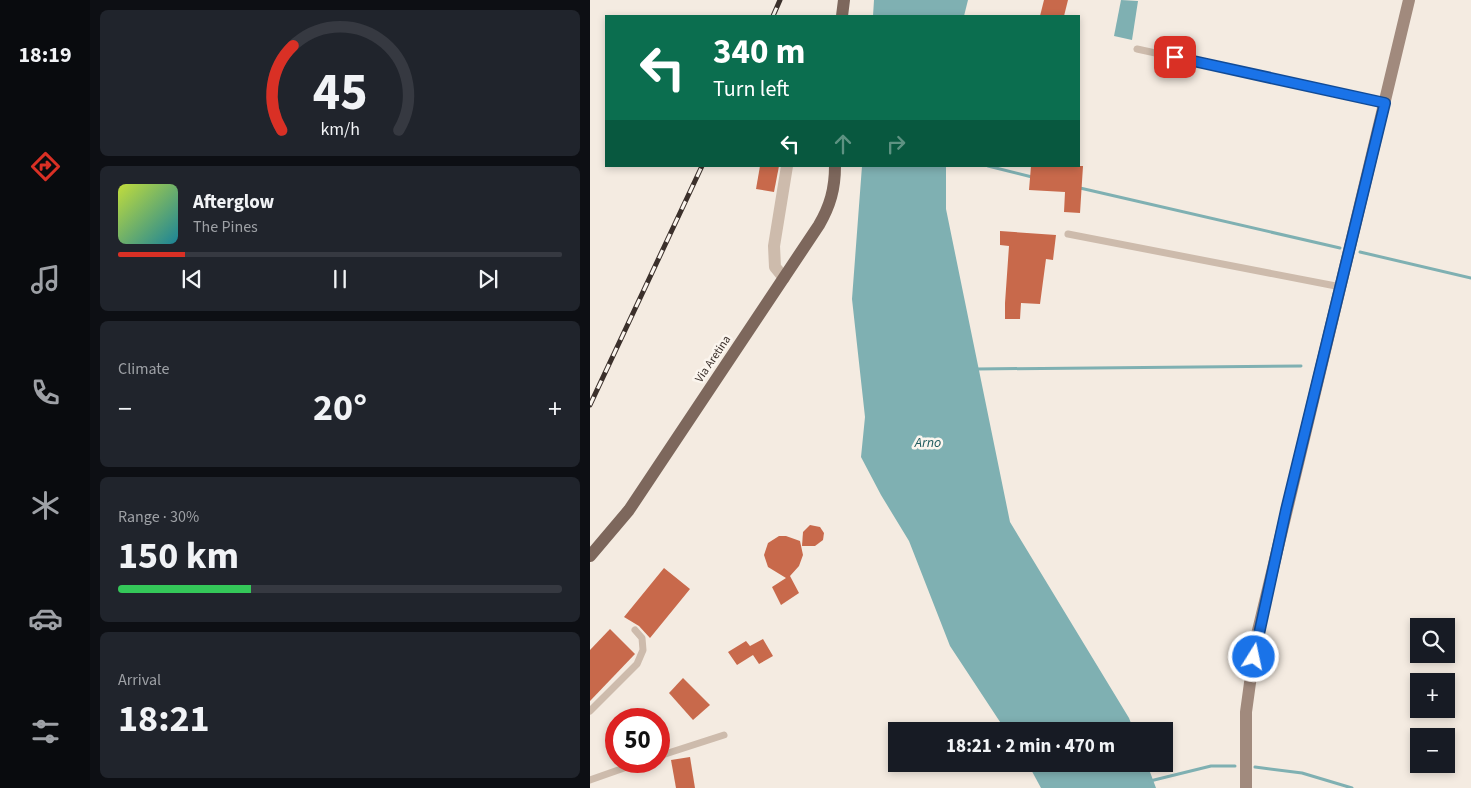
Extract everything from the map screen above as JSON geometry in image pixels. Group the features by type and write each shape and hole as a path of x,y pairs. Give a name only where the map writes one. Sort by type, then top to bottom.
{"main road":[{"path":"842,15 844,0"},
{"path":"1246,788 1246,712 1256,639 1409,0"},
{"name":"Via Aretina","path":"590,556 628,510 819,225 830,205 835,182 835,167"}],"street":[{"path":"784,278 775,267 774,246 787,167"}],"lane":[{"path":"1137,49 1385,103"},
{"path":"1068,234 1341,287"},
{"path":"590,711 637,664 642,656 642,638 635,630"},
{"path":"670,752 724,735"},
{"path":"590,780 610,773"}],"water":[{"path":"874,0 968,0 964,15 873,15"},
{"path":"1121,0 1138,1 1132,40 1114,36"},
{"name":"Arno","path":"862,167 946,167 946,209 1010,522 1131,722 1000,722 950,646 909,541 861,457 865,417 852,299"},
{"path":"1032,772 1150,772 1156,788 1041,788"}],"building":[{"path":"1044,0 1068,0 1064,15 1040,15"},
{"path":"1083,166 1080,213 1064,212 1065,192 1029,190 1031,167"},
{"path":"760,167 779,167 774,192 756,189"},
{"path":"1000,231 1056,235 1053,260 1046,259 1040,304 1021,303 1020,319 1005,319 1009,246 1000,245"},
{"path":"810,525 820,527 824,533 823,540 815,546 802,546 803,532"},
{"path":"779,536 786,536 800,541 803,555 799,566 790,576 799,593 781,605 772,587 786,578 768,567 764,555 768,543"},
{"path":"664,568 690,589 650,638 639,626 624,617"},
{"path":"610,629 635,654 590,701 590,650"},
{"path":"763,639 773,656 759,664 753,655 737,665 728,652 746,641 750,646"},
{"path":"683,678 710,705 693,720 669,693"},
{"path":"690,757 695,788 676,788 671,760"}],"waterway":[{"path":"992,167 1032,177"},
{"path":"1080,188 1340,248"},
{"path":"1360,252 1471,278"},
{"path":"977,369 1301,366"},
{"path":"1150,781 1211,766 1235,766"},
{"path":"1255,767 1302,773 1352,788"}],"railway":[{"path":"773,15 780,0"},
{"path":"590,405 702,167"}],"route":[{"path":"1175,57 1385,103 1286,510 1256,639 1254,657"}]}
